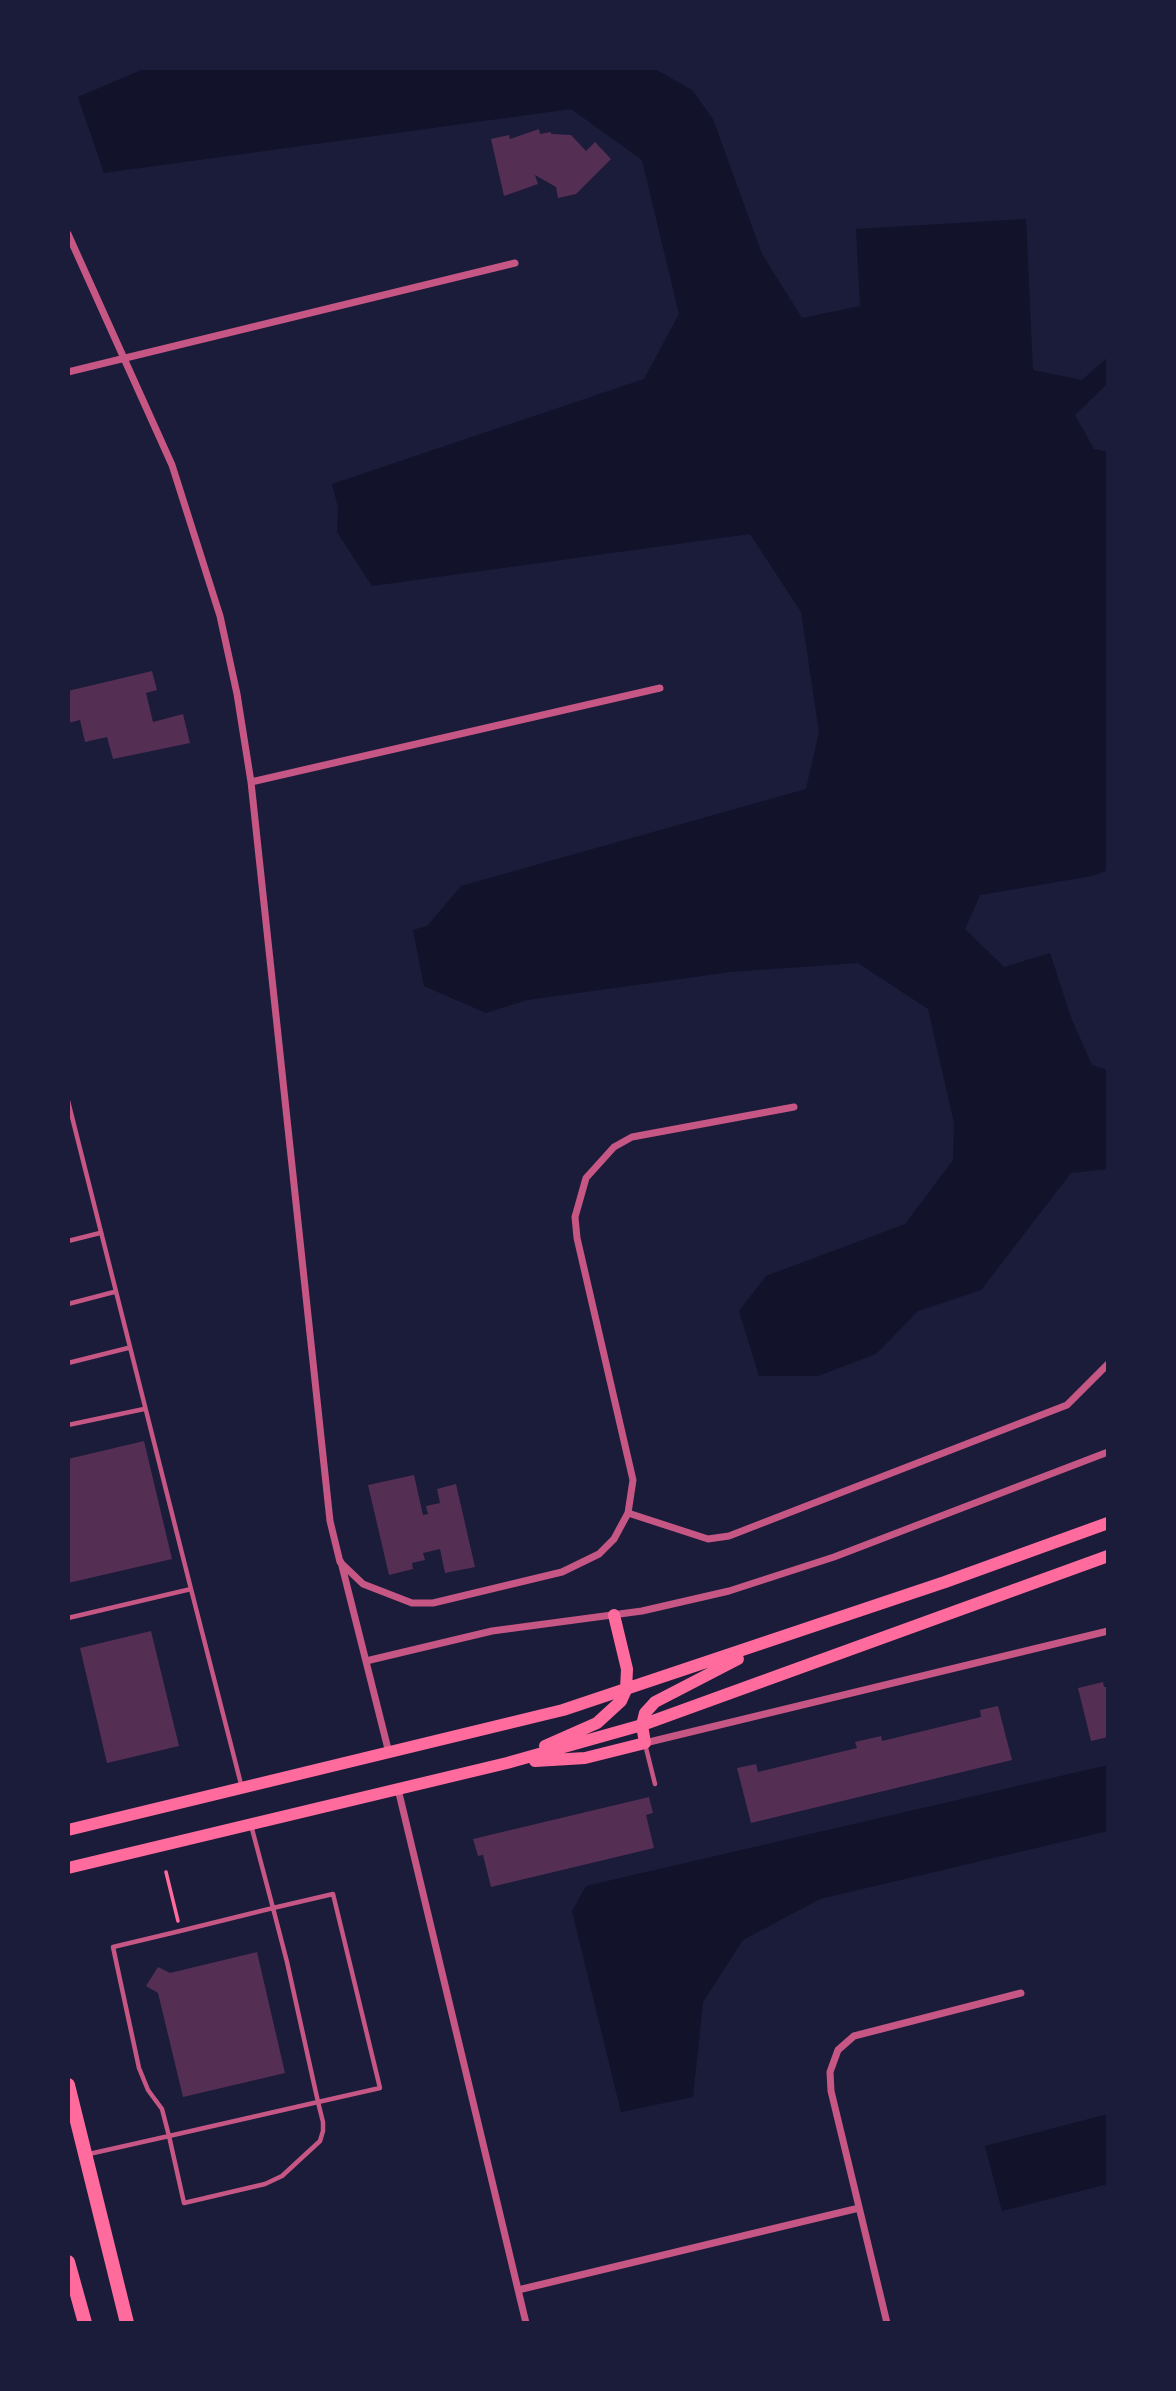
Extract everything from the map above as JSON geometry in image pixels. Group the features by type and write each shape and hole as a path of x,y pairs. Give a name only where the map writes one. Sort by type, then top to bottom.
{"main road":[{"path":"68,1830 551,1713 626,1690 1108,1522"},
{"path":"68,1867 507,1763 642,1725 1108,1556"},
{"path":"507,1763 605,1718 621,1701 626,1690 627,1670 614,1615"},
{"path":"507,1763 585,1758 645,1744 642,1725 645,1713 662,1696 792,1633"},
{"path":"68,2085 127,2323"},
{"path":"68,2262 85,2323"}],"street":[{"path":"68,234 172,465 220,616 237,694 251,782 330,1521 389,1753"},
{"path":"68,373 514,263"},
{"path":"251,782 660,688"},
{"path":"341,1562 363,1584 412,1603 433,1603 582,1565 614,1539 628,1513 633,1480 577,1238 577,1207 586,1178 606,1153 632,1137 794,1107"},
{"path":"628,1513 708,1539 729,1536 1067,1405 1108,1364"},
{"path":"366,1661 492,1631 614,1615 695,1600 796,1570 1108,1452"},
{"path":"645,1744 1108,1632"},
{"path":"398,1789 526,2323"},
{"path":"887,2323 831,2091 830,2072 838,2050 854,2036 1021,1993"},
{"path":"519,2290 859,2208"}],"lane":[{"path":"68,1101 128,1348 242,1788"},
{"path":"68,1241 100,1233"},
{"path":"68,1304 114,1292"},
{"path":"68,1363 128,1348"},
{"path":"68,1425 144,1409"},
{"path":"68,1618 191,1589"},
{"path":"645,1744 655,1784"},
{"path":"86,2155 169,2136 318,2102 380,2088 333,1894 273,1908 113,1947 139,2068 148,2090 162,2109 169,2136 184,2203 265,2184 282,2176 320,2141 323,2122 318,2102 273,1908 251,1824"}],"path":[{"path":"166,1872 180,1931"}],"shaded area":[{"path":"146,68 653,68 692,90 713,119 762,254 802,318 860,306 856,229 1026,219 1033,370 1082,380 1108,357 1108,383 1075,415 1094,449 1108,452 1108,870 1092,876 980,895 965,929 1004,967 1050,953 1072,1020 1092,1065 1108,1070 1108,1169 1071,1173 981,1290 918,1311 876,1354 818,1376 759,1376 739,1311 766,1276 905,1224 953,1160 954,1123 928,1009 858,963 731,972 527,1000 486,1013 424,986 413,930 427,926 461,886 806,789 819,732 801,612 750,534 372,586 337,532 338,507 332,484 644,379 679,314 642,160 571,109 104,173 78,97"},
{"path":"1108,1765 1108,1831 820,1899 743,1940 703,2002 693,2097 621,2112 572,1911 586,1886"},
{"path":"1108,2114 1108,2184 1002,2211 985,2146"}],"building":[{"path":"539,129 540,134 551,132 571,135 586,151 595,142 611,159 576,194 558,198 556,187 535,175 538,184 504,196 491,139 509,135 510,139"},
{"path":"152,671 157,690 146,693 153,722 183,714 190,743 113,759 107,737 85,742 80,720 68,723 68,691"},
{"path":"144,1441 172,1559 68,1583 68,1459"},
{"path":"414,1475 423,1515 428,1514 426,1506 440,1503 437,1489 456,1484 475,1567 445,1573 440,1549 423,1553 425,1560 412,1563 413,1569 389,1575 368,1485"},
{"path":"151,1631 179,1746 107,1763 80,1648"},
{"path":"1103,1682 1104,1687 1108,1687 1108,1737 1091,1741 1078,1688"},
{"path":"998,1706 1012,1760 751,1823 737,1768 756,1764 758,1772 857,1748 855,1742 881,1736 882,1741 981,1717 980,1710"},
{"path":"649,1797 653,1813 646,1815 654,1848 491,1887 483,1855 478,1856 473,1839"},
{"path":"257,1952 285,2073 183,2097 158,1993 146,1986 158,1967 170,1973"}]}
